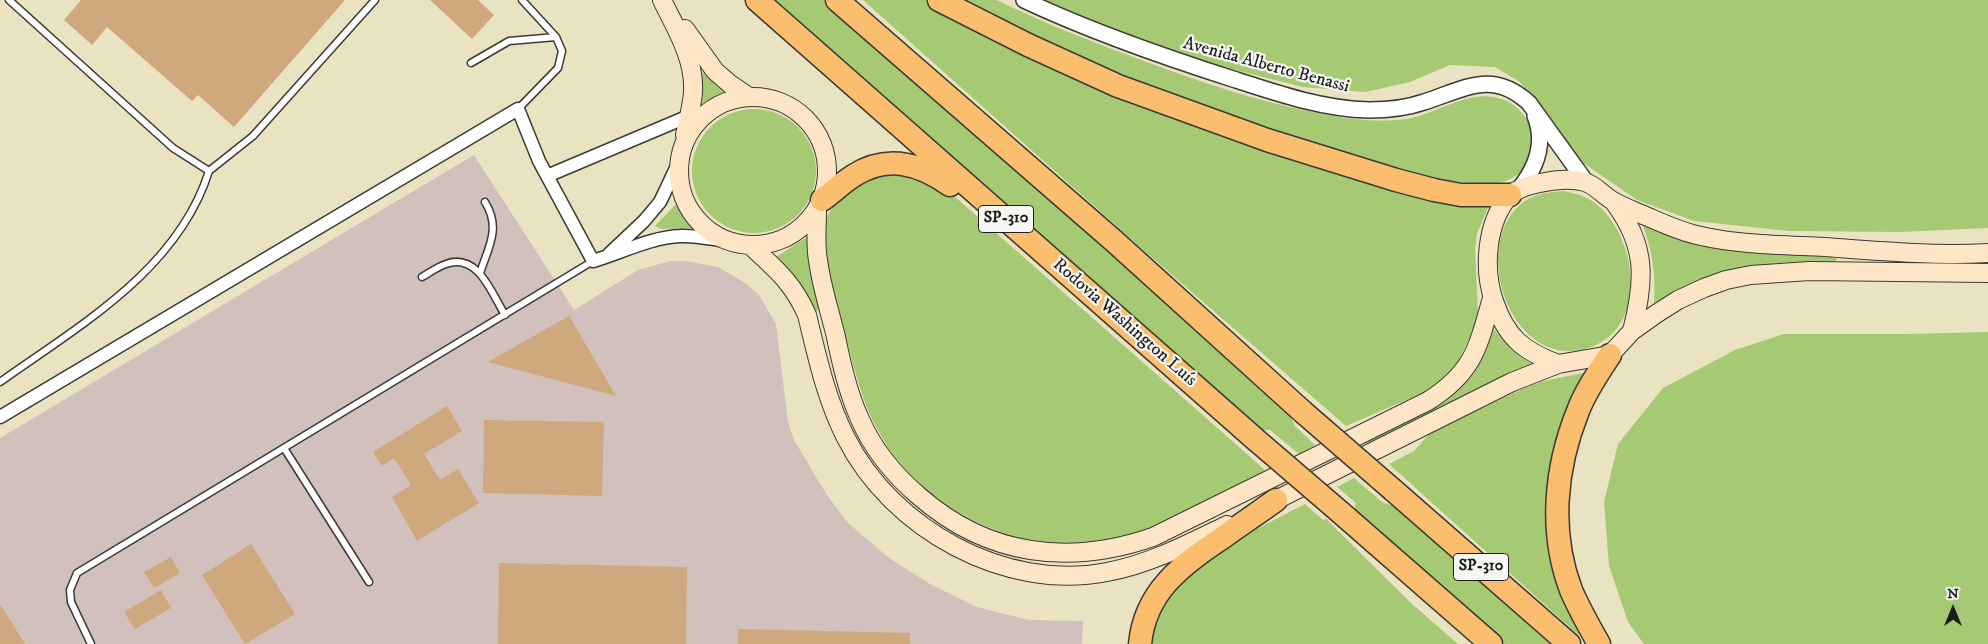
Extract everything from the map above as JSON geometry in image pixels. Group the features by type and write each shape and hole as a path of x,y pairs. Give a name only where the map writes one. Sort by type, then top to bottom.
{"highway":[{"name":"Rodovia Washington Luís","path":"758,0 1491,644"},
{"name":"SP-310","path":"837,0 1114,241 1303,412 1570,644"},
{"path":"939,0 1028,45 1118,86 1267,140 1434,190 1461,195 1514,192"},
{"path":"820,206 853,176 873,167 892,163 910,164 926,169 946,182 1061,267"},
{"path":"1599,644 1583,616 1571,589 1562,560 1558,529 1558,494 1561,464 1578,410 1610,355"},
{"path":"1140,644 1147,613 1166,582 1195,556 1276,500"}],"main road":[{"path":"662,0 715,70 730,84 749,97"},
{"path":"662,0 688,56 693,74 693,93 678,164 680,189 690,211 706,229 727,241 751,246 771,244 789,237 805,226 820,206"},
{"path":"684,142 694,125 709,111 728,101 749,97 771,99 791,107 808,120 820,138 827,158 828,180 820,206 817,258 847,385 859,418 875,448 895,475 933,509 952,522 974,533 994,542 1018,549 1059,553 1096,552 1126,546 1153,537 1428,401 1442,392 1468,367 1482,332 1492,298"},
{"path":"1558,364 1537,357 1521,346 1508,332 1492,298 1489,274 1488,250 1492,229 1500,210 1514,192 1538,183 1557,180 1586,182 1614,202 1673,228 1700,236 1730,241 1898,252 1988,253"},
{"path":"1614,202 1627,219 1639,256 1642,282 1640,302 1632,332"},
{"path":"751,246 790,283 801,301 807,315 834,412 859,462 877,486 896,506 918,524 955,547 994,563 1020,570 1064,575 1106,573 1128,568 1172,552 1486,394 1558,364 1610,355 1632,332 1678,300 1704,288 1751,275 1780,272 1844,270 1988,273"}],"street":[{"name":"Avenida Alberto Benassi","path":"1024,0 1153,54 1258,87 1322,104 1368,110 1388,109 1410,106 1476,84 1489,83 1504,86 1518,93 1529,103 1586,182"},
{"path":"1514,192 1534,166 1539,154 1538,124 1529,103"},
{"path":"0,417 518,109 547,176 599,259"},
{"path":"547,176 689,116 709,111"},
{"path":"599,259 644,221 660,202 678,164"},
{"path":"599,259 657,240 678,236 698,236 727,241"}],"lane":[{"path":"9,0 173,148 209,171"},
{"path":"0,382 120,296 151,266 182,228 204,189 209,171 253,136 375,0"},
{"path":"518,109 558,68 562,51 556,37 522,0"},
{"path":"471,63 509,41 556,37"},
{"path":"480,273 494,224 491,212 485,202"},
{"path":"91,644 72,602 70,590 77,573 599,259"},
{"path":"422,278 445,264 454,262 464,263 473,267 480,273 505,315"},
{"path":"284,448 369,582"}],"shaded area":[{"path":"474,155 574,310 638,270 670,261 686,261 718,267 747,284 759,295 776,324 788,422 794,440 827,495 847,522 889,558 930,584 977,607 1029,620 1083,621 1082,644 0,644 0,438"}],"green space":[{"path":"772,0 823,0 1287,409 1295,426 1315,445 1299,454 1270,430 1261,430"},
{"path":"863,0 926,0 989,34 1063,70 1490,203 1477,234 1475,250 1478,311 1474,328 1458,362 1434,388 1346,426 1149,255"},
{"path":"953,0 995,0 1068,32 1143,61 1230,91 1288,107 1351,119 1406,119 1469,98 1481,96 1494,97 1507,101 1518,109 1526,119 1531,130 1533,143 1531,155 1526,166 1517,175 1497,183 1457,182 1429,177 1296,137 1165,91 1160,94"},
{"path":"1032,0 1988,0 1988,228 1899,232 1789,231 1694,221 1637,200 1582,162 1520,82 1495,67 1450,65 1410,82 1365,92 1303,87 1183,57"},
{"path":"706,69 728,92 700,106 700,77"},
{"path":"754,109 778,114 798,127 811,147 816,171 811,195 798,215 778,228 754,233 730,228 710,215 697,195 692,171 697,147 710,127 730,114"},
{"path":"892,170 946,190 961,202 1265,470 1170,521 1131,536 1111,541 1076,544 1042,542 1008,534 976,522 945,504 918,482 895,457 868,411 854,369 823,253 823,228 832,208 843,196 864,180"},
{"path":"1563,191 1578,194 1592,201 1605,213 1616,228 1624,246 1629,265 1631,285 1629,304 1622,321 1611,335 1592,347 1575,351 1545,346 1526,332 1511,311 1501,286 1498,260 1501,235 1512,214 1530,198"},
{"path":"677,203 693,228 661,229 655,226"},
{"path":"1642,223 1684,240 1707,246 1837,256 1836,262 1786,262 1742,269 1699,282 1654,303 1652,262"},
{"path":"810,235 820,309 815,312 799,282 776,257"},
{"path":"1493,327 1512,350 1535,366 1493,383 1367,444 1361,439 1450,396 1463,384 1474,369"},
{"path":"1988,332 1988,644 1644,644 1628,622 1609,566 1604,502 1618,444 1663,388 1735,350 1784,334"},
{"path":"1592,371 1554,462 1582,629 1581,636 1389,464 1414,451 1431,432 1524,388 1544,381"},
{"path":"1354,478 1382,502 1399,508 1557,644 1505,644 1354,510 1356,503 1337,487"},
{"path":"1305,504 1323,520 1326,519 1412,604 1458,644 1147,644 1160,604 1206,555"}],"building":[{"path":"81,0 345,0 234,127 198,95 192,101 107,27 92,45 64,20"},
{"path":"430,0 478,0 494,15 472,39"},
{"path":"569,316 616,396 488,362"},
{"path":"447,406 462,431 424,454 440,480 458,469 479,503 417,541 392,497 411,485 394,458 382,466 373,452"},
{"path":"484,420 604,422 602,496 483,493"},
{"path":"251,544 295,614 245,644 202,575"},
{"path":"171,557 180,573 154,588 144,572"},
{"path":"499,563 687,567 686,644 498,644"},
{"path":"161,590 171,608 135,629 124,612"},
{"path":"0,604 25,644 0,644"},
{"path":"738,629 910,633 910,644 738,644"}]}
